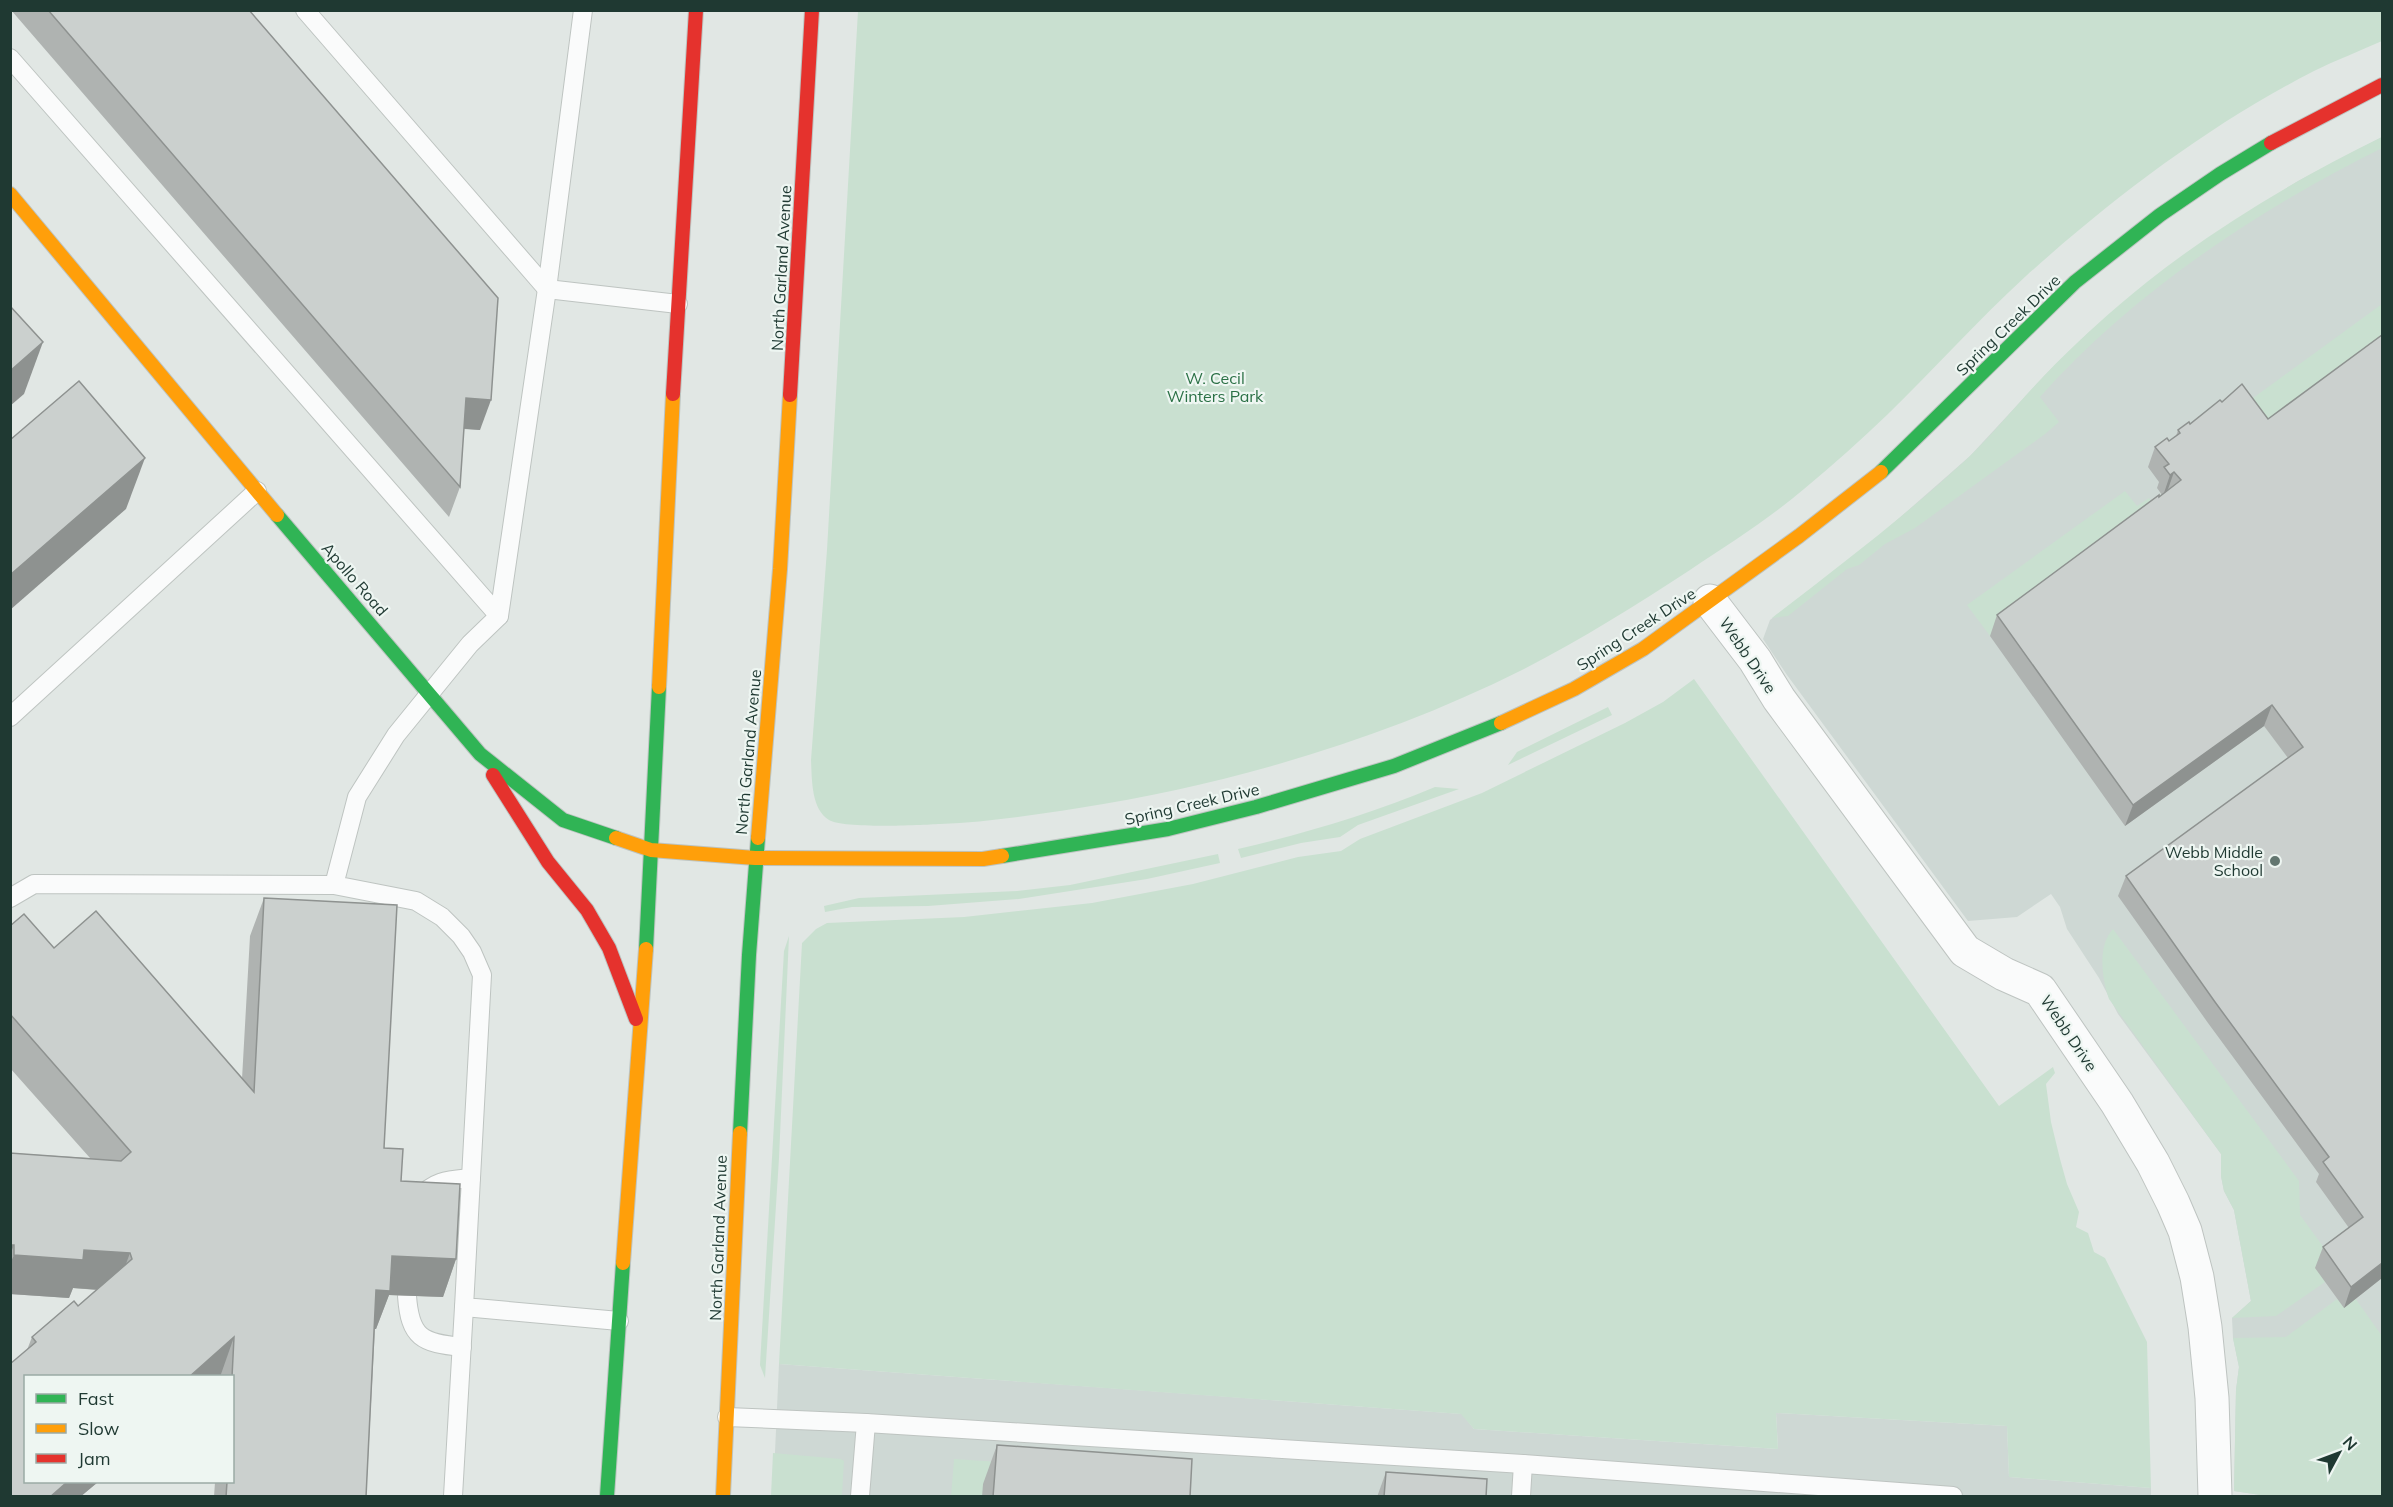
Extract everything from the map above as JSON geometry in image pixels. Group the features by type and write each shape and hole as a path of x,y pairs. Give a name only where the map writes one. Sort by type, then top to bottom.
{"main road":[{"path":"607,1497 651,850 678,304 696,10"},
{"name":"North Garland Avenue","path":"723,1497 736,1195 755,858 780,569 812,10"},
{"name":"Spring Creek Drive","path":"755,858 983,859 1057,849 1168,829 1256,807 1394,766 1508,720 1574,688 1643,649 1799,536 1885,468 2075,282 2160,215 2220,174 2279,138 2382,85"},
{"name":"Apollo Road","path":"10,194 257,491 480,753 563,820 651,850 755,858"},
{"path":"480,753 548,862 587,910 609,948 639,1028"}],"street":[{"name":"Webb Drive","path":"1710,600 1755,660 1779,699 1965,951 2004,974 2040,990 2117,1103 2153,1163 2185,1231 2197,1277 2212,1398 2215,1497"}],"lane":[{"path":"304,10 548,289 678,304"},
{"path":"334,885 357,797 396,735 470,644 499,616 548,289 583,10"},
{"path":"10,58 499,616"},
{"path":"10,717 257,491"},
{"path":"10,898 34,884 334,885 416,901 442,917 461,936 472,952 482,975 453,1497"},
{"path":"412,1214 415,1204 424,1192 434,1185 444,1180 471,1178"},
{"path":"407,1296 412,1325 420,1335 430,1343 462,1347"},
{"path":"464,1307 619,1321"},
{"path":"727,1417 866,1423 1523,1464 1953,1497"},
{"path":"860,1497 866,1423"},
{"path":"1521,1497 1523,1464"}],"shaded area":[{"path":"2382,137 2382,1496 2262,1496 2234,1491 2236,1390 2239,1367 2233,1338 2232,1318 2251,1301 2234,1210 2224,1191 2221,1154 2118,1014 2099,978 2067,929 2060,907 2051,894 2017,917 1968,921 1763,639 1770,620 1872,542 1970,456 2045,375 2088,333 2147,283 2192,249 2298,181"},
{"path":"779,1364 1462,1414 1474,1429 1778,1449 1776,1413 2007,1426 2009,1477 2151,1488 2151,1496 773,1496"}],"green space":[{"name":"W. Cecil Winters Park","path":"2382,10 2382,41 2322,67 2275,92 2164,164 2093,218 2026,276 1878,424 1791,500 1690,570 1544,659 1470,695 1362,738 1250,772 1136,798 1079,808 975,822 900,826 850,825 829,820 823,815 816,801 811,760 827,550 858,11"},
{"path":"2382,137 2382,148 2244,226 2199,256 2115,323 2040,397 2059,422 2045,434 1915,528 1885,544 1859,565 1847,569 1788,616 1772,618 1872,540 1945,478 1979,447 2068,352 2147,282 2174,261 2261,203"},
{"path":"2382,304 2382,351 2260,440 2238,409"},
{"path":"2125,491 2137,506 2149,498 2159,512 1990,636 1967,605"},
{"path":"1694,679 1999,1106 2053,1067 2055,1073 2046,1084 2051,1122 2067,1184 2079,1212 2076,1227 2088,1233 2094,1252 2105,1258 2147,1342 2151,1488 2009,1477 2007,1426 1776,1413 1778,1449 1474,1429 1461,1414 779,1364 802,943 816,929 827,923 964,917 1092,903 1193,884 1298,857 1341,851 1360,839 1482,793 1625,723 1663,702"},
{"path":"1608,707 1612,715 1508,765 1517,752"},
{"path":"1435,787 1459,789 1358,825 1340,837 1301,843 1241,858 1238,849 1338,822"},
{"path":"1218,854 1220,863 1147,879 1019,899 928,906 852,907 825,912 824,906 859,898 1017,891 1070,885"},
{"path":"2113,929 2299,1181 2300,1215 2330,1256 2325,1282 2276,1316 2232,1318 2251,1301 2234,1210 2224,1191 2221,1154 2109,999 2102,963 2105,944"},
{"path":"789,936 779,1158 765,1378 760,1365 784,951"},
{"path":"2355,1298 2382,1336 2382,1496 2267,1496 2234,1491 2236,1390 2239,1367 2233,1338 2286,1337 2337,1299 2344,1307"},
{"path":"773,1453 841,1459 844,1461 842,1496 771,1496"},
{"path":"954,1459 1191,1475 1190,1496 951,1496"}],"building":[{"path":"48,10 249,10 498,298 491,400 466,398 460,487"},
{"path":"10,306 43,342 10,371"},
{"name":"Webb Middle School","path":"2382,335 2382,1263 2351,1287 2323,1247 2363,1217 2323,1162 2329,1157 2126,876 2303,747 2272,705 2133,805 1997,615 2181,480 2174,472 2170,475 2164,467 2169,464 2155,447 2167,438 2169,441 2180,433 2178,430 2189,422 2190,424 2220,400 2222,402 2242,384 2268,419"},
{"path":"79,381 145,458 10,575 10,440"},
{"path":"264,898 397,905 384,1148 403,1149 401,1181 460,1184 456,1259 392,1256 390,1291 376,1290 366,1497 226,1497 227,1483 234,1483 234,1375 232,1375 234,1337 191,1375 24,1375 24,1483 66,1483 50,1497 10,1497 10,1364 36,1342 32,1337 74,1301 78,1306 132,1259 130,1253 84,1250 83,1260 14,1255 14,1245 10,1245 10,1153 121,1161 131,1152 10,1014 10,926 24,914 54,948 96,911 254,1092"},
{"path":"997,1445 1192,1459 1190,1497 993,1497"},
{"path":"1386,1472 1487,1479 1486,1497 1384,1497"}],"traffic: fast":[{"path":"1881,472 2075,282 2160,215 2271,143"},
{"path":"277,515 480,754 563,820 616,838"},
{"path":"646,949 659,687"},
{"path":"1002,856 1168,829 1256,807 1394,766 1501,723"},
{"path":"740,1133 749,955 758,838"},
{"path":"607,1496 623,1263"}],"traffic: slow":[{"path":"10,194 277,515"},
{"path":"659,687 673,394"},
{"path":"758,838 780,569 790,395"},
{"path":"1501,723 1574,689 1643,649 1799,536 1881,472"},
{"path":"616,838 651,850 755,858 983,859 1002,856"},
{"path":"623,1263 646,949"},
{"path":"723,1496 740,1133"}],"traffic: jam":[{"path":"673,394 696,10"},
{"path":"790,395 812,10"},
{"path":"2271,143 2382,85"},
{"path":"493,775 548,862 587,910 609,948 636,1019"}],"place":[{"name":"Webb Middle School","path":"2275,861"}]}
